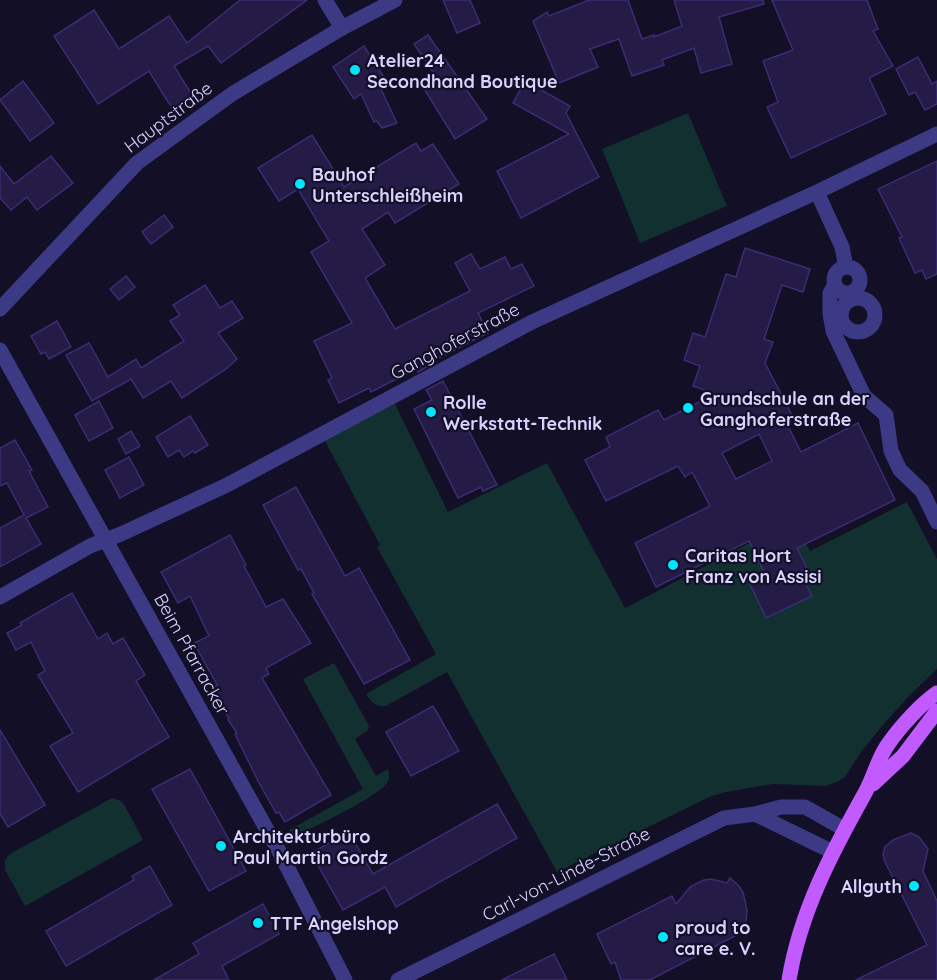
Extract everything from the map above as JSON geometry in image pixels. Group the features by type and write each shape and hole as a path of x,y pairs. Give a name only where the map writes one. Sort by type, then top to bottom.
{"main road":[{"path":"789,980 800,932 843,829 866,790 888,744 928,699 937,693"},
{"path":"866,790 903,756 937,711"}],"street":[{"path":"325,0 342,28"},
{"name":"Hauptstraße","path":"0,309 137,163 232,94 342,28 395,0"},
{"name":"Ganghoferstraße","path":"0,597 90,546 227,485 532,322 817,192 937,134"},
{"path":"817,192 842,247 846,267"},
{"path":"838,328 840,312 860,281 854,269 846,267 837,271 835,275 835,285 830,293 830,313 864,396 886,416 891,451 900,470 922,491 937,522"},
{"path":"835,285 842,292 868,301 873,306 875,314 870,328 864,332 838,328"},
{"name":"Beim Pfarracker","path":"0,350 275,845 345,980"},
{"name":"Carl-von-Linde-Straße","path":"398,980 724,818 755,814 781,807 805,807 843,829"},
{"path":"755,814 833,852"}],"green space":[{"path":"688,113 727,206 640,243 602,149"},
{"path":"395,404 448,512 547,463 625,608 794,520 810,551 907,502 937,559 937,669 882,726 845,777 837,782 825,786 773,784 709,797 557,872 447,672 386,706 374,704 366,694 436,654 377,547 380,545 324,439"},
{"path":"334,663 369,726 367,731 355,739 376,776 388,769 389,780 381,789 360,803 300,834 292,836 282,834 363,789 303,679"},
{"path":"112,798 121,801 125,806 143,840 25,906 5,870 5,860 10,854"}],"building":[{"path":"240,0 307,0 221,63 208,46 174,66 192,95 174,108 149,71 98,104 54,36 94,10 119,49 169,16 187,43"},
{"path":"443,0 470,0 480,23 457,33"},
{"path":"589,0 628,0 642,39 654,35 654,37 682,26 674,0 763,0 764,4 719,17 732,64 701,73 694,48 662,60 664,65 632,76 619,39 590,49 598,67 559,83 533,21 547,12 549,16"},
{"path":"772,0 867,0 878,29 873,31 893,66 869,78 886,114 791,158 767,107 778,102 763,61 793,50"},
{"path":"428,35 487,119 455,139 423,87 437,78 414,44"},
{"path":"364,46 385,79 378,83 397,123 382,128 377,121 374,122 361,94 354,99 333,67"},
{"path":"918,57 932,84 937,81 937,104 925,110 915,92 909,95 896,69"},
{"path":"23,81 54,123 30,141 0,100"},
{"path":"525,81 570,106 566,113 599,177 521,218 497,171 569,134 513,103"},
{"path":"312,135 344,187 416,143 421,151 433,144 459,184 395,223 388,212 362,229 385,265 365,278 395,329 470,291 455,263 471,254 480,269 505,257 511,269 522,264 534,286 478,313 488,333 433,361 434,363 418,372 416,369 371,392 369,388 339,403 328,380 332,378 314,341 352,323 311,252 329,241 298,189 279,201 258,168"},
{"path":"51,156 73,183 37,210 27,197 11,210 0,198 0,166 14,184"},
{"path":"937,161 937,274 926,279 922,270 915,273 899,238 902,237 878,189"},
{"path":"164,215 173,227 151,244 142,232"},
{"path":"745,248 810,269 803,292 782,285 764,339 773,342 765,363 793,417 786,422 801,452 858,423 895,500 797,548 807,568 800,572 812,596 766,618 749,582 765,574 749,541 656,587 635,543 710,506 692,472 685,477 678,466 606,501 585,460 610,447 606,437 658,410 664,420 715,394 693,386 700,366 684,360 693,333 705,337 726,274 736,277","holes":["759,434 772,461 736,479 722,453"]},
{"path":"126,276 135,287 119,300 110,289"},
{"path":"205,285 220,308 232,301 243,318 218,333 237,359 182,398 171,381 143,398 131,379 92,401 66,355 89,343 108,377 136,359 141,368 184,341 170,321 180,315 173,305"},
{"path":"57,321 71,347 49,359 45,352 41,354 31,336"},
{"path":"443,381 497,485 483,491 481,487 458,498 414,409 432,400 426,390"},
{"path":"99,401 113,428 89,441 75,415"},
{"path":"190,416 208,445 184,457 179,450 168,457 156,437"},
{"path":"131,431 140,446 126,454 118,439"},
{"path":"15,440 32,470 29,471 48,507 26,518 41,544 0,567 0,528 24,515 7,483 0,486 0,448"},
{"path":"129,457 144,485 120,498 105,470"},
{"path":"296,487 345,576 359,568 410,660 364,684 263,505"},
{"path":"230,535 266,607 283,599 311,643 266,668 269,674 262,678 331,795 285,822 279,812 276,813 259,783 218,697 220,696 215,686 217,685 194,643 209,636 190,596 178,603 161,572"},
{"path":"72,593 98,639 107,633 113,644 123,638 145,675 136,681 169,737 78,792 50,746 73,733 38,675 45,671 31,642 16,650 7,633"},
{"path":"433,706 459,751 411,776 386,732"},
{"path":"0,730 45,805 8,827 0,814"},
{"path":"190,769 246,871 209,891 152,789"},
{"path":"497,804 517,838 396,907 385,887 343,910 311,853 349,832 373,874"},
{"name":"Allguth","path":"911,833 919,837 928,849 923,871 937,901 937,980 856,980 927,945 883,854 885,847 893,840"},
{"path":"150,866 172,905 66,966 46,931 134,880 132,876"},
{"path":"730,878 743,892 747,910 746,921 735,936 650,980 621,980 615,962 611,964 597,934 672,896 676,904 690,887 704,880 711,879 727,883"},
{"path":"263,904 279,934 222,966 229,980 154,980 199,954 193,943"},
{"path":"554,954 567,980 502,980"}],"place":[{"name":"Atelier24 Secondhand Boutique","path":"355,70"},
{"name":"Bauhof Unterschleißheim","path":"300,184"},
{"name":"Grundschule an der Ganghoferstraße","path":"688,408"},
{"name":"Rolle Werkstatt-Technik","path":"431,412"},
{"name":"Caritas Hort Franz von Assisi","path":"673,565"},
{"name":"Architekturbüro Paul Martin Gordz","path":"221,846"},
{"name":"Allguth","path":"914,886"},
{"name":"TTF Angelshop","path":"258,923"},
{"name":"proud to care e. V.","path":"663,937"}]}
